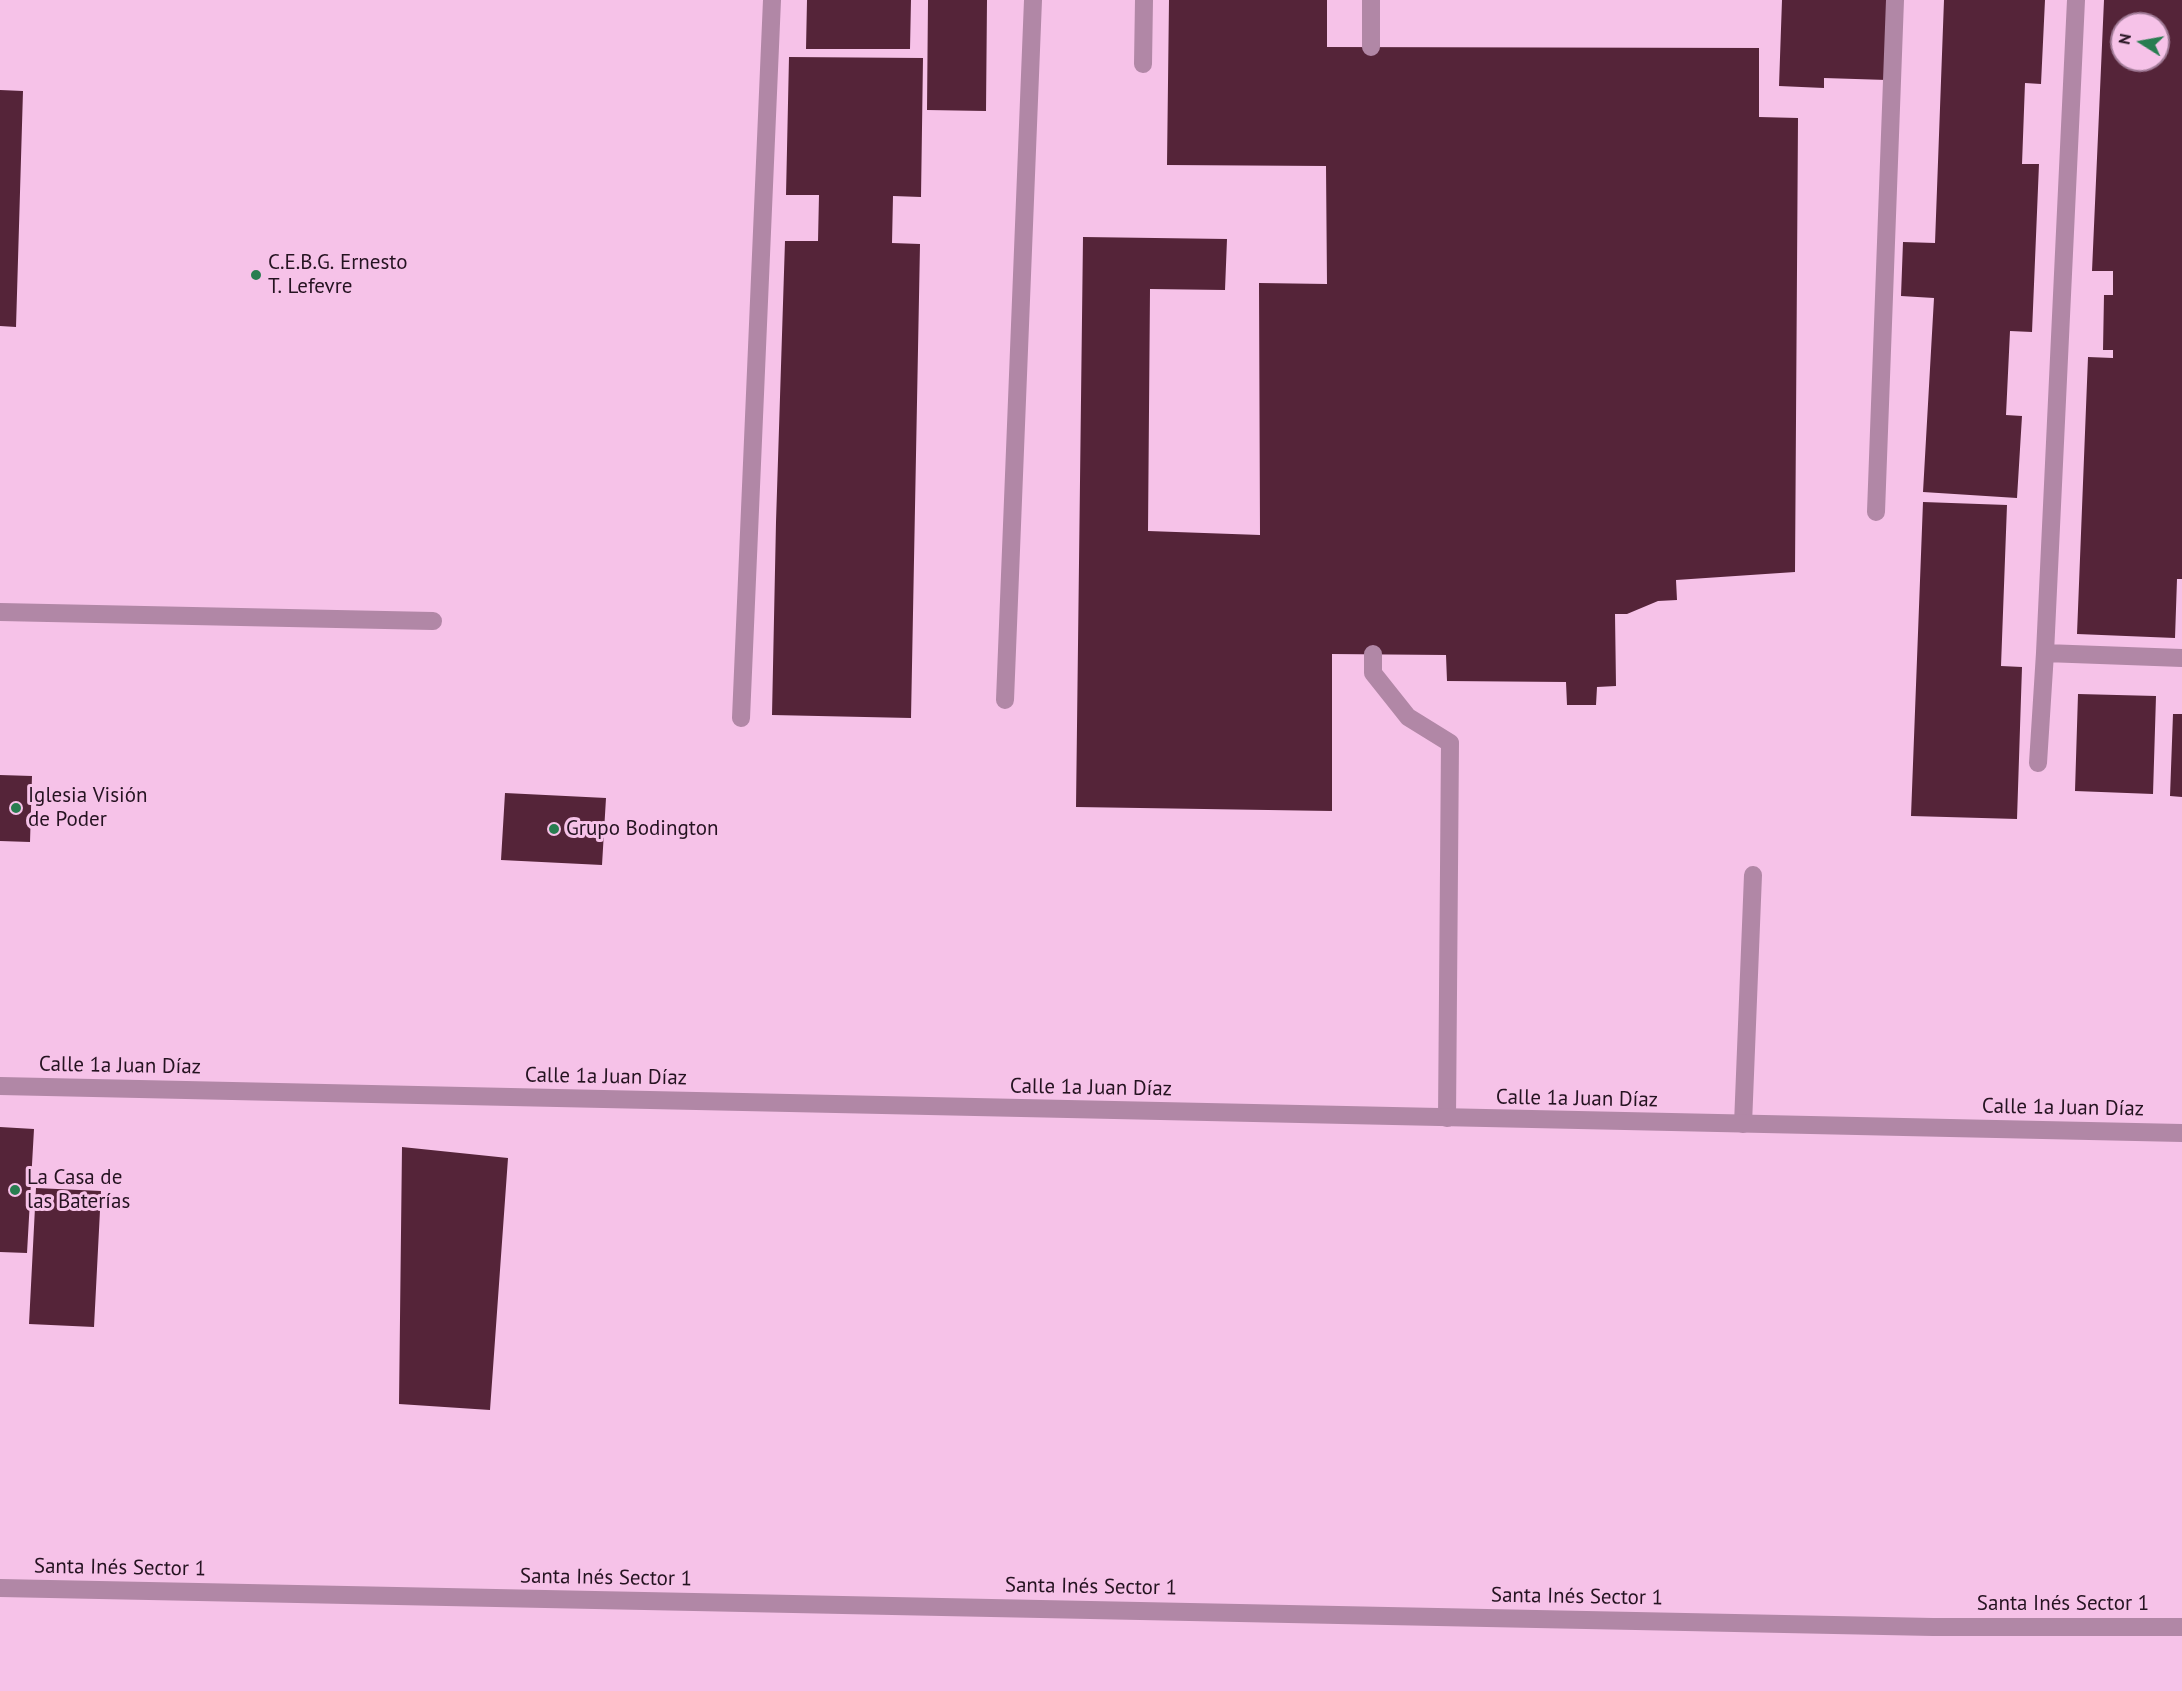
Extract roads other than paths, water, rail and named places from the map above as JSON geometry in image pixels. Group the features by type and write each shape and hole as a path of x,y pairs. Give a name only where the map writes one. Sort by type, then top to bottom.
{"street":[{"path":"741,718 771,0"},
{"path":"1005,700 1033,0"},
{"path":"1143,64 1144,0"},
{"path":"1371,0 1371,47"},
{"path":"1876,512 1895,0"},
{"path":"2038,763 2076,0"},
{"path":"0,612 433,621"},
{"path":"2045,653 2182,658"},
{"path":"1373,654 1373,673 1408,717 1450,743 1448,1119"},
{"path":"1743,1124 1753,875"},
{"name":"Calle 1a Juan Díaz","path":"0,1086 1448,1119 2182,1133"},
{"name":"Santa Inés Sector 1","path":"0,1588 1921,1626 2182,1627"}],"place":[{"name":"C.E.B.G. Ernesto T. Lefevre","path":"256,275"},
{"name":"Iglesia Visión de Poder","path":"16,808"},
{"name":"Grupo Bodington","path":"554,829"},
{"name":"La Casa de las Baterías","path":"15,1190"}]}
